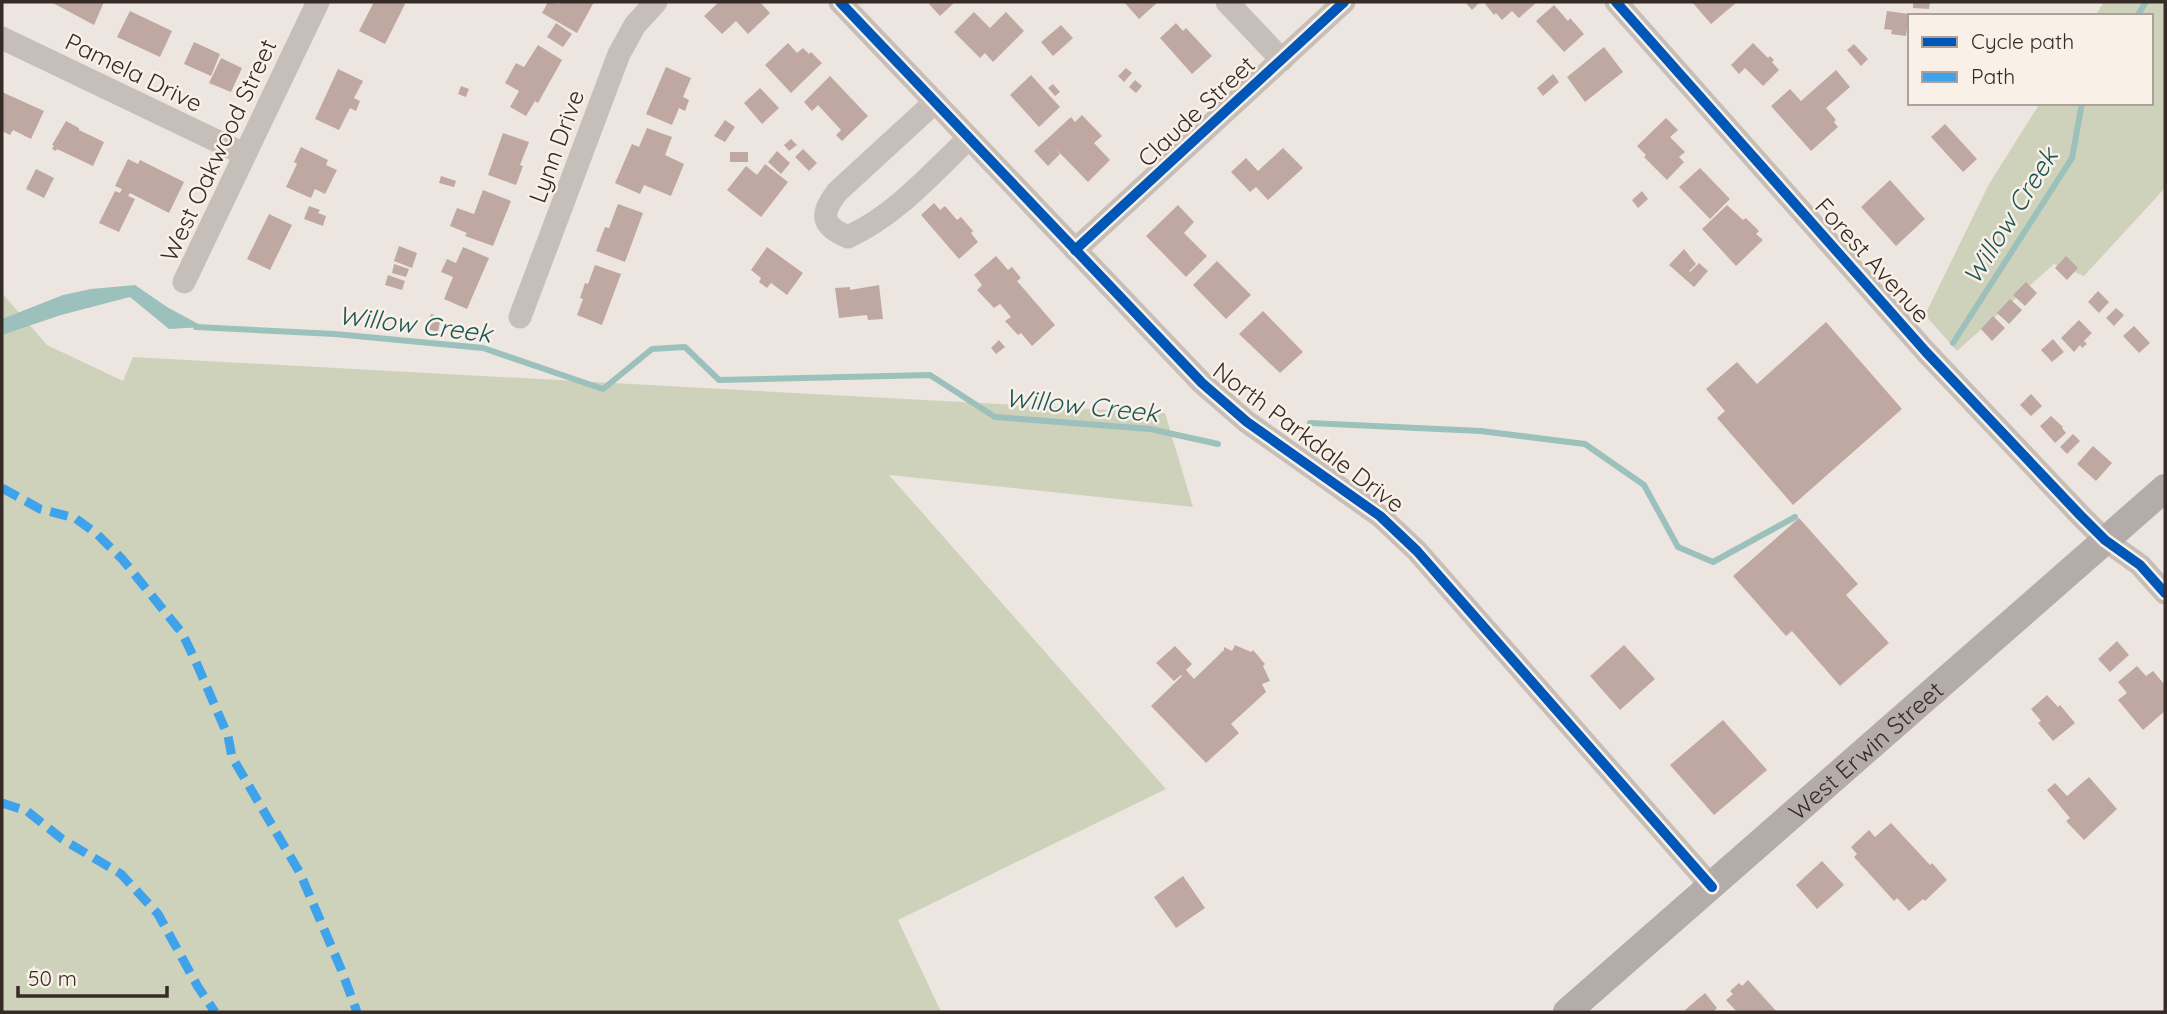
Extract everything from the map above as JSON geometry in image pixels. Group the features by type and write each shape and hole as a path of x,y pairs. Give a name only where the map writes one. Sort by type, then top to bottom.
{"main road":[{"name":"West Erwin Street","path":"1567,1012 2165,488"}],"street":[{"name":"West Oakwood Street","path":"184,282 318,2"},
{"name":"Lynn Drive","path":"520,317 619,54 635,25 656,2"},
{"name":"North Parkdale Drive","path":"840,2 1202,383 1247,422 1380,516 1418,551 1712,887"},
{"path":"1227,2 1282,60"},
{"name":"Claude Street","path":"1075,250 1344,2"},
{"name":"Forest Avenue","path":"1616,2 1926,352 2105,540 2140,565 2165,593"},
{"name":"Pamela Drive","path":"2,38 244,154"},
{"path":"935,102 837,192 827,206 826,216 835,232 848,237 885,217 969,138"},
{"path":"1581,1012 1612,974"}],"green space":[{"path":"2104,2 2165,2 2165,188 2084,276 2054,264 1957,351 1925,315 1989,184 2039,105 2153,105 2153,14 2096,14"},
{"path":"2,293 47,345 123,381 133,357 1165,413 1193,507 889,475 1166,789 898,920 941,1012 2,1012"}],"water":[{"path":"135,285 167,307 204,327 169,329 130,297 61,315 2,335 2,319 63,295"}],"building":[{"path":"51,2 104,2 94,25"},
{"path":"374,2 405,4 385,44 359,31"},
{"path":"548,2 594,2 577,33 542,13"},
{"path":"719,2 760,2 770,13 748,34 736,21 722,34 704,16"},
{"path":"955,2 940,16 929,4"},
{"path":"1124,2 1158,2 1139,19"},
{"path":"1480,2 1472,10 1466,3"},
{"path":"1537,2 1519,18 1512,11 1502,20 1496,13 1494,15 1485,4"},
{"path":"1692,2 1737,2 1711,24"},
{"path":"1913,2 1930,2 1929,9 1913,8"},
{"path":"1554,5 1584,34 1564,52 1536,21"},
{"path":"130,11 172,31 160,57 117,37"},
{"path":"1887,11 1909,14 1906,36 1891,34 1892,30 1884,29"},
{"path":"974,12 990,28 1006,12 1024,31 993,62 985,53 980,58 954,32"},
{"path":"556,23 572,34 563,47 547,37"},
{"path":"1176,23 1183,31 1186,28 1212,56 1192,74 1160,38"},
{"path":"1061,25 1073,38 1053,56 1041,42"},
{"path":"194,42 220,54 211,76 184,64"},
{"path":"788,43 797,53 803,48 822,63 791,93 765,65"},
{"path":"1753,43 1768,58 1770,56 1774,60 1772,62 1779,70 1763,86 1745,68 1739,74 1731,65"},
{"path":"1854,44 1868,59 1861,66 1847,50"},
{"path":"538,45 562,60 538,103 535,101 526,116 510,107 519,91 505,83 516,63 524,67"},
{"path":"1604,47 1623,72 1585,102 1567,77"},
{"path":"221,58 242,68 231,92 209,83"},
{"path":"666,67 691,78 683,97 689,100 685,111 679,108 672,125 646,114"},
{"path":"1126,68 1132,73 1124,82 1118,76"},
{"path":"338,69 363,81 354,98 360,101 356,111 350,108 339,130 315,119"},
{"path":"1836,70 1850,87 1826,108 1838,127 1811,151 1771,106 1790,89 1801,101"},
{"path":"1553,74 1559,82 1543,96 1537,88"},
{"path":"1031,75 1060,107 1039,127 1010,95"},
{"path":"830,76 868,116 842,141 836,135 841,130 818,105 812,111 804,102"},
{"path":"1135,80 1142,86 1136,93 1129,87"},
{"path":"1053,84 1060,92 1055,96 1048,88"},
{"path":"461,86 469,89 466,97 458,94"},
{"path":"760,88 779,108 762,124 744,103"},
{"path":"2,92 44,111 31,139 13,130 10,135 2,131"},
{"path":"1082,115 1102,136 1094,143 1110,160 1088,182 1056,149 1060,154 1048,166 1034,151 1071,117 1075,122"},
{"path":"1666,118 1678,130 1670,137 1685,152 1679,157 1684,162 1667,180 1637,146"},
{"path":"725,120 735,127 725,142 714,136"},
{"path":"66,121 104,142 93,166 52,149"},
{"path":"1945,124 1977,159 1963,172 1931,137"},
{"path":"647,128 672,137 665,155 684,164 671,196 644,185 640,194 615,183 632,144 639,147"},
{"path":"503,133 529,142 516,185 488,175"},
{"path":"791,139 797,145 789,151 784,145"},
{"path":"301,147 328,160 326,165 337,170 325,194 315,189 311,198 286,187 297,164 294,162"},
{"path":"1283,148 1303,168 1268,200 1256,187 1250,192 1231,172 1246,158 1258,171"},
{"path":"803,149 817,163 809,171 795,157"},
{"path":"777,151 790,163 781,174 768,162"},
{"path":"730,152 748,152 748,162 730,162"},
{"path":"128,159 138,164 140,160 184,182 169,213 130,193 128,196 135,199 119,232 99,223 115,191 120,193 122,189 115,186"},
{"path":"765,164 788,182 761,217 727,190 746,166 757,175"},
{"path":"1700,168 1730,199 1710,219 1679,187"},
{"path":"36,169 54,178 44,198 26,189"},
{"path":"441,176 456,181 454,187 439,183"},
{"path":"1890,180 1925,219 1896,246 1861,207"},
{"path":"483,190 511,201 493,246 465,236 467,233 450,226 457,208 474,214"},
{"path":"1642,191 1648,199 1638,208 1632,200"},
{"path":"934,203 940,210 945,206 957,220 961,217 978,242 959,259 921,215"},
{"path":"618,204 643,213 625,262 596,251"},
{"path":"1178,205 1194,222 1184,233 1207,256 1186,277 1146,236"},
{"path":"1727,205 1743,220 1746,218 1759,231 1756,234 1763,240 1736,266 1702,229"},
{"path":"309,206 320,210 318,213 326,216 323,226 304,219"},
{"path":"269,214 292,225 270,270 247,259"},
{"path":"399,246 417,253 412,268 394,261"},
{"path":"463,247 489,258 467,309 444,299 453,277 441,272 447,259 456,263"},
{"path":"767,247 803,273 787,295 771,283 767,288 759,282 761,278 751,270"},
{"path":"1684,249 1696,264 1690,272 1699,263 1708,271 1694,287 1669,265"},
{"path":"996,256 1008,270 1012,267 1021,278 1017,281 1055,325 1032,346 1005,321 1011,317 1000,304 994,308 977,290 982,285 974,275"},
{"path":"2066,256 2078,268 2067,280 2055,268"},
{"path":"1217,261 1251,295 1226,319 1193,285"},
{"path":"394,264 409,269 406,277 392,273"},
{"path":"595,265 621,274 602,325 577,315 585,283 588,284"},
{"path":"388,275 405,281 402,290 385,285"},
{"path":"2026,282 2037,293 2025,306 2013,295"},
{"path":"879,285 883,319 868,320 867,315 839,318 835,288 850,287 850,290"},
{"path":"2098,291 2109,302 2099,313 2088,302"},
{"path":"2010,299 2022,310 2009,324 1997,313"},
{"path":"2116,308 2124,315 2114,326 2106,318"},
{"path":"1263,311 1303,352 1280,373 1239,334"},
{"path":"431,314 441,317 438,332 427,329"},
{"path":"1993,316 2005,328 1992,341 1981,329"},
{"path":"2079,320 2092,333 2084,341 2087,344 2082,348 2080,345 2074,352 2061,338"},
{"path":"1826,322 1902,409 1793,505 1717,418 1725,411 1706,389 1737,362 1757,384"},
{"path":"2134,326 2150,343 2139,353 2123,336"},
{"path":"2053,339 2064,352 2052,362 2041,350"},
{"path":"999,340 1005,347 996,354 991,348"},
{"path":"2031,394 2042,406 2031,416 2020,405"},
{"path":"2051,416 2066,433 2055,443 2040,426"},
{"path":"2073,434 2080,441 2067,454 2060,447"},
{"path":"2093,446 2112,463 2096,481 2077,464"},
{"path":"1799,518 1858,584 1846,595 1889,643 1840,686 1792,631 1786,636 1733,576"},
{"path":"2117,641 2129,655 2110,672 2098,659"},
{"path":"1235,645 1251,652 1253,650 1265,664 1263,666 1270,681 1262,684 1266,692 1231,724 1239,733 1206,763 1151,706 1182,676 1174,681 1156,663 1175,646 1192,664 1186,670 1194,679 1224,647 1232,651"},
{"path":"1624,645 1655,679 1620,710 1590,676"},
{"path":"2137,666 2146,676 2153,671 2165,685 2165,711 2143,730 2118,700 2127,693 2118,682"},
{"path":"2047,695 2058,707 2060,705 2075,723 2053,741 2038,723 2041,721 2031,709"},
{"path":"1723,720 1767,770 1714,815 1670,765"},
{"path":"2089,777 2117,809 2084,840 2066,821 2070,818 2047,790 2055,783 2067,796"},
{"path":"1891,823 1947,880 1925,901 1923,899 1909,911 1897,898 1894,901 1854,857 1857,854 1851,847 1869,830 1875,837"},
{"path":"1822,861 1844,885 1817,909 1796,885"},
{"path":"1183,876 1205,908 1176,928 1154,897"},
{"path":"1748,980 1777,1012 1737,1012 1726,1000 1733,994 1730,991 1739,983 1742,986"},
{"path":"1705,993 1717,1008 1713,1012 1685,1010"}],"waterway":[{"name":"Willow Creek","path":"2138,14 2146,2"},
{"name":"Willow Creek","path":"1953,343 2072,158 2082,105"},
{"name":"Willow Creek","path":"196,327 335,334 483,348 603,389 652,349 685,347 719,380 930,375 995,417 1150,429 1218,444"},
{"name":"Willow Creek","path":"1310,423 1481,431 1585,444 1644,485 1678,547 1713,562 1795,517"}],"marked path":[{"path":"2,488 40,509 75,518 97,534 122,559 182,633 228,736 232,757 300,873 357,1012"},
{"path":"2,803 27,811 62,839 121,874 158,914 198,987 215,1012"}],"cycle path":[{"path":"840,2 1202,383 1247,422 1380,516 1417,551 1712,887"},
{"path":"1075,250 1344,2"},
{"path":"1616,2 1926,352 2080,515 2105,540 2140,565 2165,593"}]}
